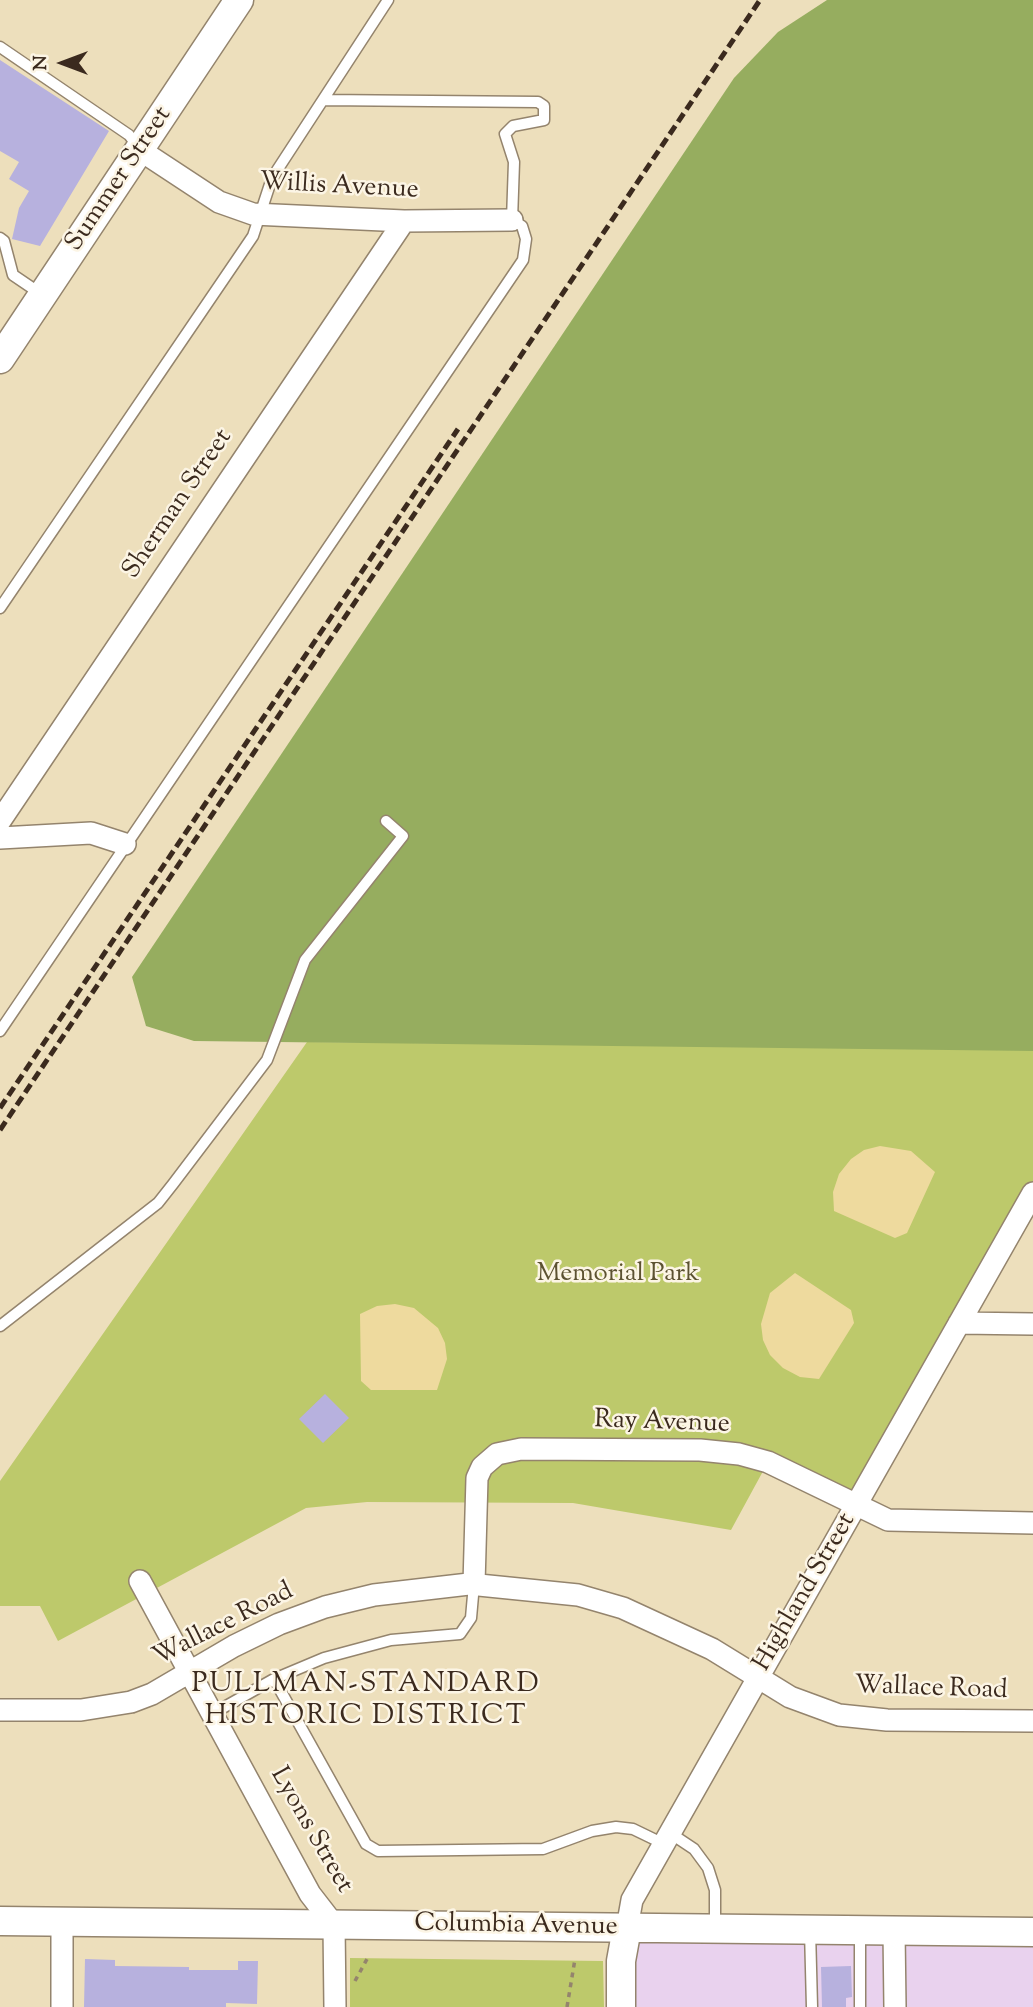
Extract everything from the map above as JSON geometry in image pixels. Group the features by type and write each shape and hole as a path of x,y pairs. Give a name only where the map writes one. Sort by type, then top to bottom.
{"street":[{"name":"Summer Street","path":"0,359 239,0"},
{"name":"Willis Avenue","path":"141,150 219,202 261,215 404,221 512,220"},
{"name":"Sherman Street","path":"0,821 404,221"},
{"path":"0,838 91,833 125,844"},
{"name":"Highland Street","path":"621,2007 621,1961 632,1900 1033,1193"},
{"path":"959,1324 1033,1324"},
{"name":"Ray Avenue","path":"474,1584 477,1478 488,1460 509,1450 700,1450 739,1454 768,1462 888,1520 1033,1523"},
{"name":"Lyons Street","path":"140,1581 310,1894 334,1925 335,2007"},
{"name":"Wallace Road","path":"0,1710 81,1710 112,1707 152,1694 234,1646 279,1624 325,1607 386,1593 474,1584 578,1595 622,1608 667,1626 790,1697 839,1715 887,1720 1033,1721"},
{"name":"Columbia Avenue","path":"0,1921 1033,1932"},
{"path":"62,1922 62,2007"},
{"path":"894,1931 895,2007"}],"lane":[{"path":"0,608 253,236 272,178 388,0"},
{"path":"0,47 129,135 141,150"},
{"path":"0,1031 523,260 524,233 518,222 512,220 514,162 505,134 513,126 544,120 544,106 538,102 323,100"},
{"path":"0,238 4,241 13,275 43,295"},
{"path":"0,1326 158,1203 173,1184 243,1088 267,1060 305,960 403,836 386,821"},
{"path":"212,1714 274,1679 359,1647 415,1636 460,1634 471,1618 474,1584"},
{"path":"274,1679 366,1844 378,1852 543,1849 592,1831 616,1827 633,1829 694,1849 708,1868 715,1890 715,1929"},
{"path":"810,1930 812,2007"},
{"path":"860,1930 860,2007"}],"path":[{"path":"355,1988 355,1979 367,1959"},
{"path":"568,2007 575,1959"}],"shaded area":[{"path":"633,1933 1033,1935 1033,2007 632,2007"}],"green space":[{"path":"827,0 1033,0 1033,1051 194,1041 146,1026 132,977 734,78 778,32"},
{"name":"Memorial Park","path":"307,1042 1027,1049 1033,1051 1033,1193 856,1506 768,1462 731,1530 573,1503 367,1502 306,1508 58,1641 40,1606 0,1606 0,1481"},
{"path":"350,1958 603,1961 604,2007 350,2007"}],"sand":[{"path":"880,1146 911,1151 935,1172 907,1233 895,1238 834,1211 833,1192 839,1174 851,1159 864,1150"},
{"path":"795,1273 851,1310 854,1323 819,1379 800,1377 783,1368 770,1355 763,1340 761,1324 770,1293"},
{"path":"395,1304 414,1308 438,1328 445,1343 447,1359 437,1390 371,1390 361,1381 360,1314 377,1306"}],"building":[{"path":"0,60 109,131 40,246 12,239 19,208 29,191 9,179 19,162 0,151"},
{"path":"325,1394 349,1418 323,1443 299,1419"},
{"path":"85,1959 115,1960 115,1966 189,1967 189,1970 238,1970 238,1961 258,1961 257,2004 226,2003 226,2007 84,2007"},
{"path":"851,1966 852,1997 846,1998 846,2007 822,2007 821,1967"}],"railway":[{"path":"0,1130 760,0"},
{"path":"0,1108 458,429"}],"district":[{"name":"PULLMAN-STANDARD HISTORIC DISTRICT","path":"366,1702"}]}
